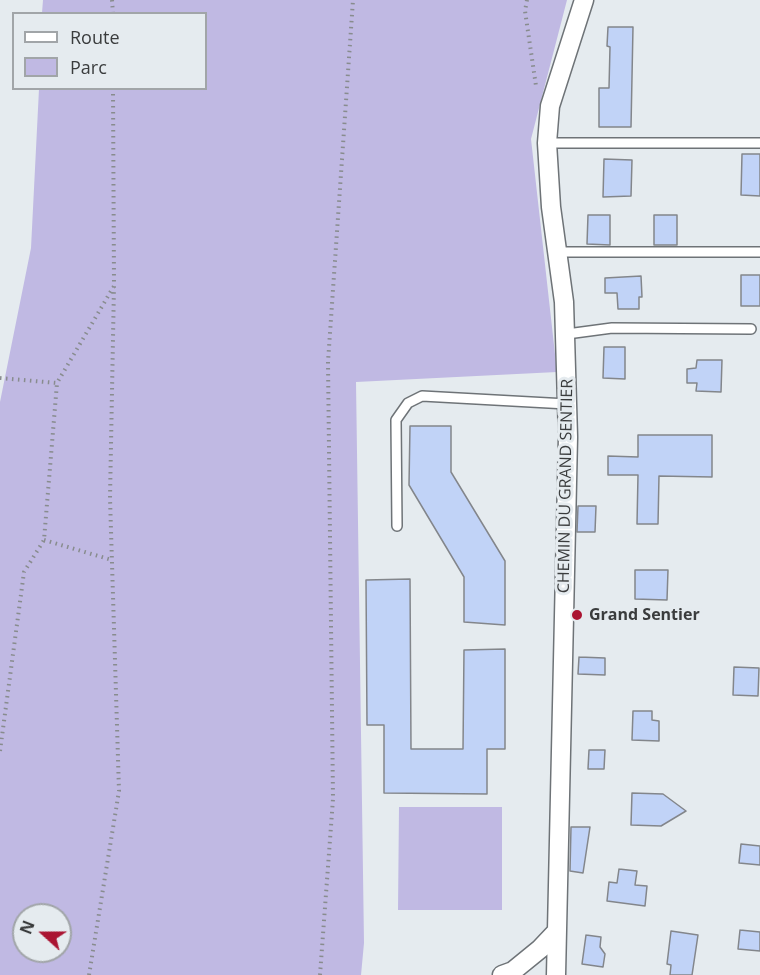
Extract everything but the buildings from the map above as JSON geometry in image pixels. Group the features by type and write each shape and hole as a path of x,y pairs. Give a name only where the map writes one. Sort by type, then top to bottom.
{"street":[{"name":"CHEMIN DU GRAND SENTIER","path":"556,975 567,334 550,207 547,143 550,106 584,0"},
{"path":"514,974 557,931"}],"lane":[{"path":"547,143 760,143"},
{"path":"557,252 760,252"},
{"path":"567,334 612,328 751,329"},
{"path":"397,526 396,420 408,403 422,396 567,404"}],"path":[{"path":"320,975 333,799 328,362 352,0"},
{"path":"527,0 525,11 537,90 550,106"},
{"path":"89,975 119,791 110,498 114,285 113,90"},
{"path":"0,751 24,572 44,540 57,383 114,285"},
{"path":"0,378 57,383"},
{"path":"44,540 112,560"}],"green space":[{"path":"43,0 567,0 531,139 557,372 356,382 364,943 361,975 0,975 0,402 31,248 39,90 207,90 207,12 42,12"},
{"path":"399,807 502,807 502,910 398,910"}],"place":[{"name":"Grand Sentier","path":"577,615"}]}
